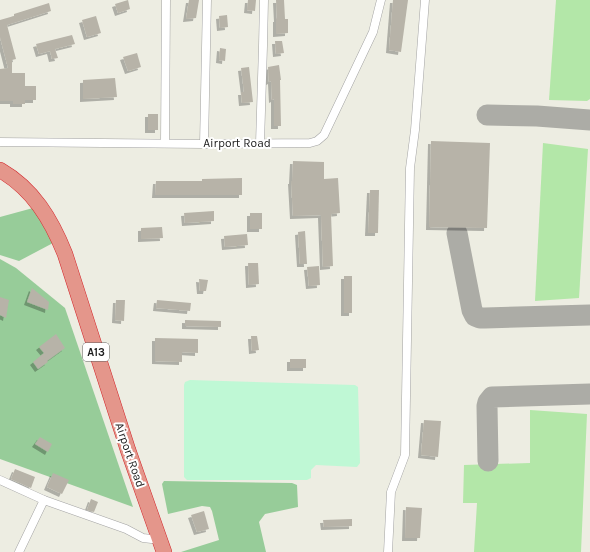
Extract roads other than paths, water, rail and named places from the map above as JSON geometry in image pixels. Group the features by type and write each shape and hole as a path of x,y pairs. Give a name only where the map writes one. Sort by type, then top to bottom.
{"highway":[{"name":"Airport Road","path":"0,170 10,176 29,193 51,222 59,239 128,450 162,546"}],"street":[{"path":"165,143 166,0"},
{"path":"204,144 207,0"},
{"path":"260,143 264,0"},
{"name":"Airport Road","path":"0,142 204,144 310,143 317,141 324,135 373,32 381,0"},
{"path":"388,552 391,492 405,455 410,168 415,130 424,0"},
{"path":"0,480 44,500 126,529 162,546"},
{"path":"19,552 44,500"}]}
